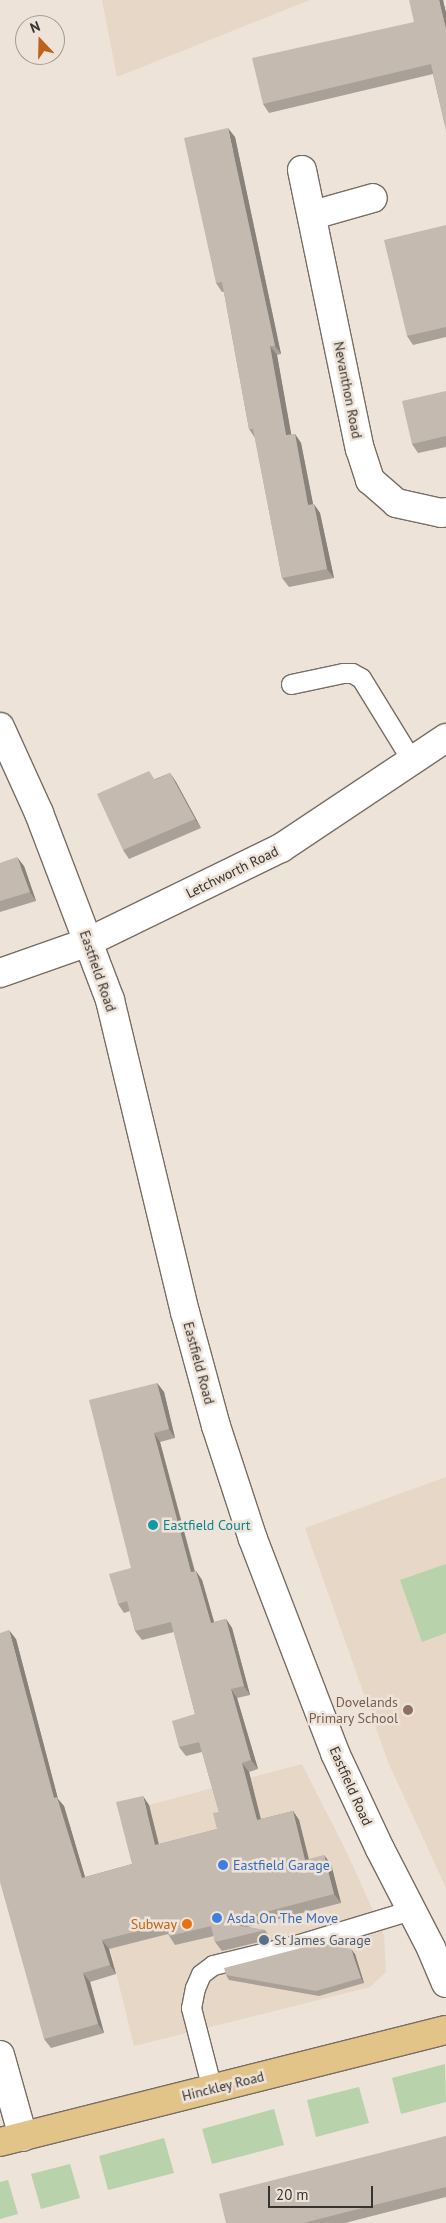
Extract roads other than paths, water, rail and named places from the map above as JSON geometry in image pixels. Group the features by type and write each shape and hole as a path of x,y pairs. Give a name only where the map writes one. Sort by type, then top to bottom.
{"main road":[{"name":"Hinckley Road","path":"11,2140 446,2030"}],"street":[{"name":"Nevanthon Road","path":"302,170 313,215 360,449 370,480 396,503 441,513 446,512"},
{"path":"313,215 373,198"},
{"name":"Eastfield Road","path":"0,727 39,813 110,1000 185,1312 216,1426 250,1529 335,1753 410,1910 432,1948 446,1983"},
{"name":"Letchworth Road","path":"0,973 88,942 281,848 446,738"},
{"path":"0,2055 11,2140"}],"lane":[{"path":"291,684 343,672 352,673 361,678 412,761"},
{"path":"212,2089 191,2008 195,1988 201,1974 213,1965 299,1944 410,1910"}],"place":[{"name":"Eastfield Court","path":"153,1525"},
{"name":"Dovelands Primary School","path":"408,1710"},
{"name":"Eastfield Garage","path":"223,1865"},
{"name":"Asda On The Move","path":"217,1918"},
{"name":"Subway","path":"187,1924"},
{"name":"St James Garage","path":"264,1940"}]}
